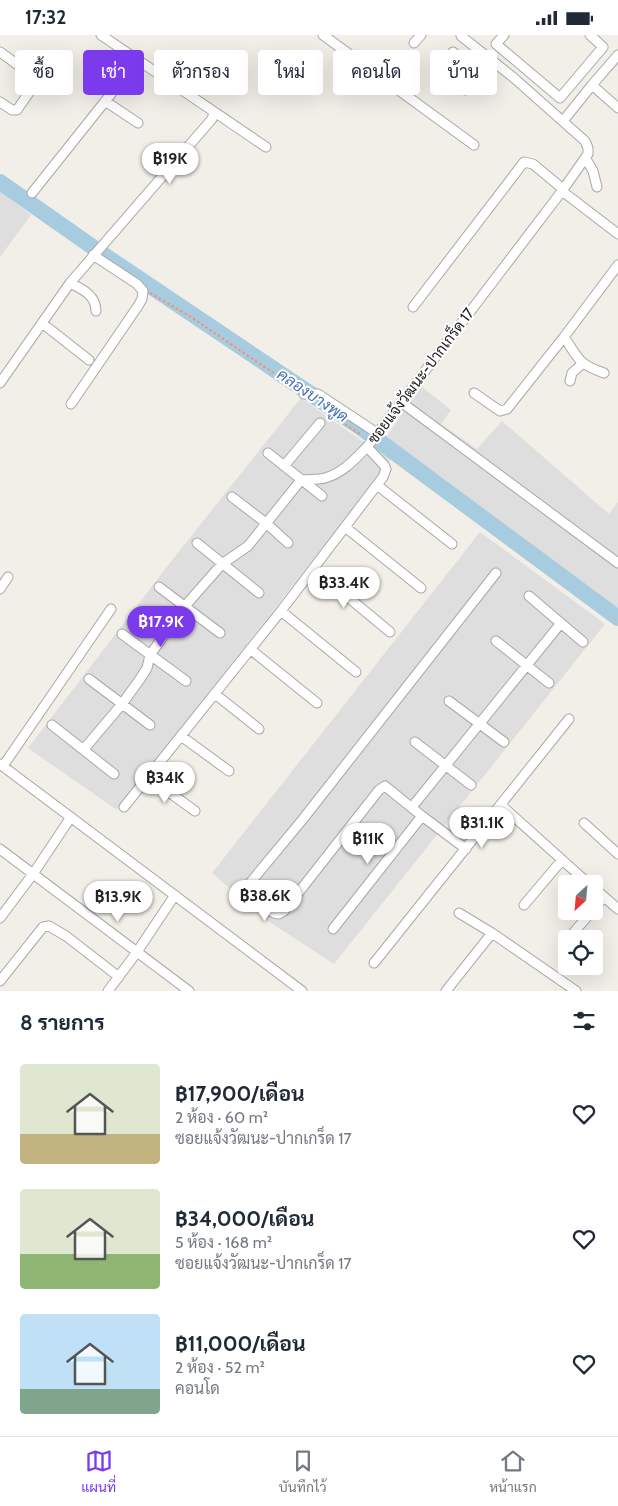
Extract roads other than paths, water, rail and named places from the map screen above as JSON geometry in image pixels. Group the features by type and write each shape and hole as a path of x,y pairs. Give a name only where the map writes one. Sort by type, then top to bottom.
{"street":[{"path":"101,35 123,50"},
{"path":"322,35 474,145"},
{"path":"414,43 421,35"},
{"path":"461,35 479,50"},
{"path":"504,35 496,44 560,98 603,47 590,35"},
{"path":"0,52 37,79 37,83 17,111 0,102"},
{"path":"563,121 618,55"},
{"path":"144,64 266,147"},
{"path":"497,65 584,141 588,148 586,159 593,171 597,187"},
{"path":"592,85 618,108"},
{"path":"32,193 110,95"},
{"path":"105,101 138,123"},
{"path":"0,383 70,283 212,119 214,113"},
{"name":"ซอยแจ้งวัฒนะ-ปากเกร็ด 17","path":"124,807 314,569 383,477 386,469 373,439 586,159"},
{"path":"413,307 524,162 533,164 618,234"},
{"path":"71,404 142,299 143,291 137,284 97,250"},
{"path":"474,393 500,411 507,409 618,265"},
{"path":"70,283 95,300 96,311"},
{"path":"42,323 90,360"},
{"path":"564,337 582,364 587,368 604,373"},
{"path":"570,381 572,373 582,364"},
{"path":"84,749 122,704 147,668 150,655 185,606 222,564 248,546 301,480 325,478 338,472 348,466 373,439 318,394 304,394"},
{"path":"401,402 618,563"},
{"path":"284,466 320,423"},
{"path":"268,453 322,496"},
{"path":"377,485 452,544"},
{"path":"232,497 288,543"},
{"path":"345,527 421,588"},
{"path":"197,543 259,593"},
{"path":"314,569 390,631"},
{"path":"466,849 385,786 379,790 284,911 279,914 274,913 249,896 247,892 250,883 303,819 496,573"},
{"path":"0,589 8,577"},
{"path":"159,587 220,633"},
{"path":"529,596 583,642"},
{"path":"111,609 1,765 302,991"},
{"path":"281,611 356,672"},
{"path":"412,807 560,623"},
{"path":"122,634 186,681"},
{"path":"496,641 549,683"},
{"path":"250,649 317,703"},
{"path":"90,679 150,725"},
{"path":"215,694 259,729"},
{"path":"448,701 504,741"},
{"path":"374,963 569,719"},
{"path":"52,725 114,773"},
{"path":"181,736 229,771"},
{"path":"415,742 470,785"},
{"path":"148,777 195,811"},
{"path":"501,805 579,875"},
{"path":"332,929 422,816"},
{"path":"0,917 33,874 71,817"},
{"path":"584,823 618,853"},
{"path":"0,849 189,991"},
{"path":"524,905 562,860"},
{"path":"108,991 175,895"},
{"path":"604,897 618,909"},
{"path":"459,913 492,933 576,991"},
{"path":"576,930 584,920"},
{"path":"0,981 43,927 50,926 119,977"},
{"path":"446,991 492,933"}],"waterway":[{"name":"คลองบางพูด","path":"0,182 107,257 360,427 618,618"}]}
